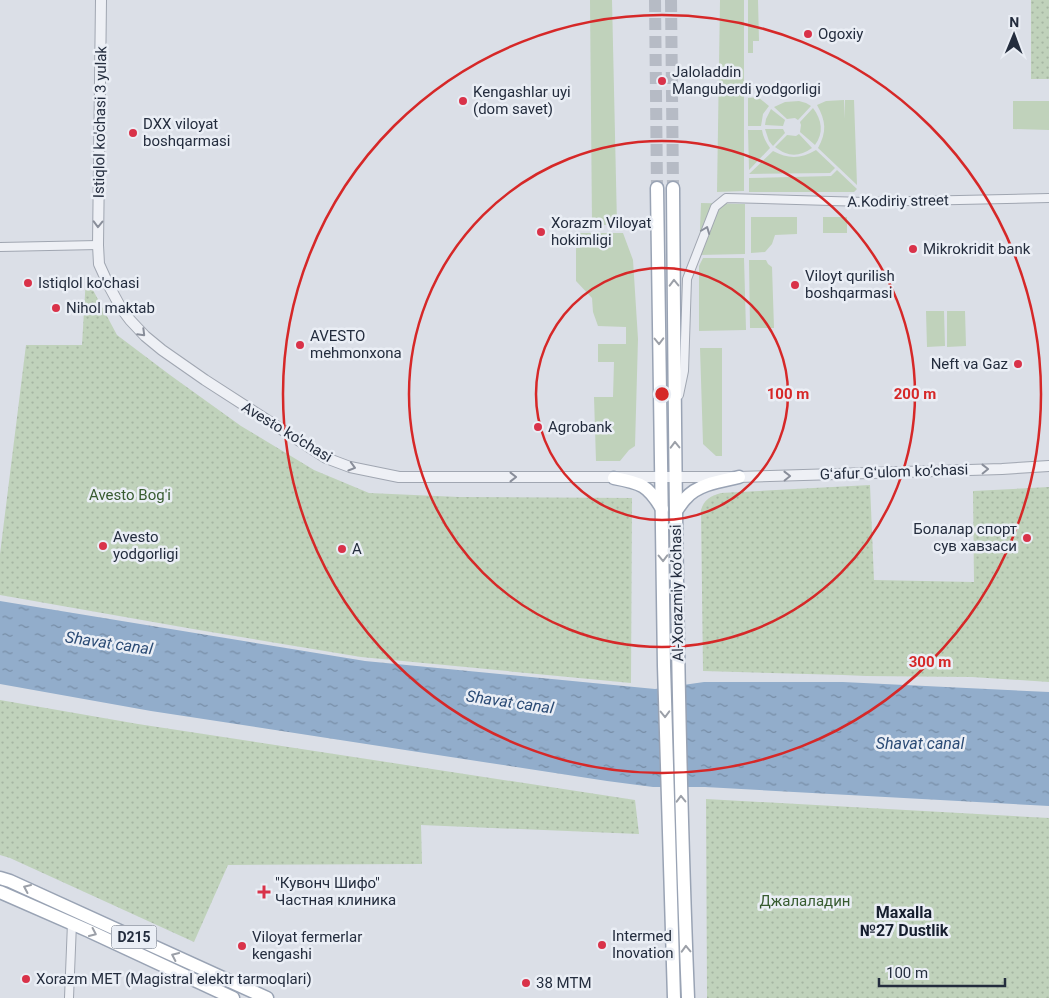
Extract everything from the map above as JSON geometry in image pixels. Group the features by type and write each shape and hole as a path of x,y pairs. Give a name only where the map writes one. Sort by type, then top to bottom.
{"main road":[{"name":"Al-Xorazmiy ko’chasi","path":"657,188 664,666 674,998"},
{"name":"Al-Xorazmiy ko’chasi","path":"673,188 678,666 688,998"},
{"path":"676,511 686,497 696,489 739,477"},
{"path":"614,478 634,482 646,488 655,497 662,509"},
{"name":"D215","path":"0,878 267,998"},
{"name":"D215","path":"0,892 233,998"},
{"path":"213,988 219,976"}],"street":[{"name":"Istiqlol ko'chasi 3 yulak","path":"98,245 101,0"},
{"name":"A.Kodiriy street","path":"675,414 684,371 687,279 715,207 726,198 865,202 1049,198"},
{"path":"0,246 98,245"},
{"name":"Avesto ko'chasi","path":"98,245 100,264 109,286 121,308 145,336 205,380 326,458 350,467 400,477 676,477"},
{"name":"Gʻafur Gʻulom ko’chasi","path":"676,477 739,477 1049,466"},
{"path":"69,998 72,924"}],"green space":[{"path":"590,0 612,0 617,225 592,225"},
{"path":"720,0 744,0 744,191 717,192"},
{"path":"748,0 758,0 759,41 753,41 753,53 748,53"},
{"path":"1031,0 1049,0 1049,79 1031,79"},
{"path":"758,97 769,106 763,114 761,126 748,126 748,98"},
{"path":"844,100 845,119 845,100 854,100 857,185 818,148 823,137 824,121 817,105 826,101"},
{"path":"799,101 811,106 798,120 795,118 787,119 774,107 785,102"},
{"path":"1013,101 1049,101 1049,130 1013,129"},
{"path":"813,108 821,126 820,136 815,145 800,132 800,122"},
{"path":"771,109 785,120 783,126 765,125"},
{"path":"765,129 783,129 785,133 773,146"},
{"path":"748,130 762,130 770,148 749,170"},
{"path":"799,134 812,148 794,155 784,153 775,147 787,135 796,136"},
{"path":"816,150 835,168 830,173 749,174 773,151 794,157"},
{"path":"837,170 857,189 854,192 749,192 749,178 831,176"},
{"path":"701,203 745,204 745,254 699,255"},
{"path":"751,217 797,217 797,234 775,235 772,244 765,252 751,253"},
{"path":"823,217 847,217 847,233 823,233"},
{"path":"580,233 623,233 633,260 638,339 635,446 620,461 596,461 594,397 613,397 614,362 598,362 598,344 626,344 626,327 598,326 593,312 592,298 576,281 576,248 580,248"},
{"path":"703,258 744,258 746,330 699,331 699,266"},
{"path":"749,260 766,260 772,267 774,328 750,328"},
{"name":"Avesto Bog'i","path":"86,277 117,335 241,426 314,470 369,493 459,497 632,498 631,683 361,657 0,595 0,554 26,345 82,345"},
{"path":"926,311 944,311 945,346 927,347"},
{"path":"947,311 965,311 966,346 947,347"},
{"path":"700,348 722,348 722,456 716,456 703,444"},
{"path":"870,485 874,580 974,582 973,491 1049,487 1049,682 972,677 703,671 701,510 706,501 721,493"},
{"path":"0,700 138,724 635,800 639,834 421,825 422,864 228,865 194,942 0,855"},
{"name":"Джалаладин","path":"706,799 1049,818 1049,998 707,998"}],"water":[{"name":"Shavat canal","path":"0,601 365,661 655,689 704,682 843,682 1049,692 1049,806 705,787 653,787 151,711 0,684"}],"tunnel":[{"path":"655,0 657,188"},
{"path":"671,0 673,188"}],"place":[{"name":"Ogoxiy","path":"808,34"},
{"name":"Jaloladdin Manguberdi yodgorligi","path":"662,81"},
{"name":"Kengashlar uyi (dom savet)","path":"463,101"},
{"name":"DXX viloyat boshqarmasi","path":"133,133"},
{"name":"Xorazm Viloyat hokimligi","path":"541,232"},
{"name":"Mikrokridit bank","path":"913,249"},
{"name":"Istiqlol ko'chasi","path":"28,283"},
{"name":"Viloyt qurilish boshqarmasi","path":"795,285"},
{"name":"Nihol maktab","path":"56,308"},
{"name":"AVESTO mehmonxona","path":"300,345"},
{"name":"Neft va Gaz","path":"1018,364"},
{"name":"Agrobank","path":"538,427"},
{"name":"Болалар спорт сув хавзаси","path":"1027,538"},
{"name":"Avesto yodgorligi","path":"103,546"},
{"name":"A","path":"342,549"},
{"name":"\"Кувонч Шифо\" Частная клиника","path":"264,892"},
{"name":"Intermed Inovation","path":"602,945"},
{"name":"Viloyat fermerlar kengashi","path":"242,946"},
{"name":"Xorazm MET (Magistral elektr tarmoqlari)","path":"26,979"},
{"name":"38 MTM","path":"526,983"}],"district":[{"name":"Maxalla №27 Dustlik","path":"904,921"}]}
